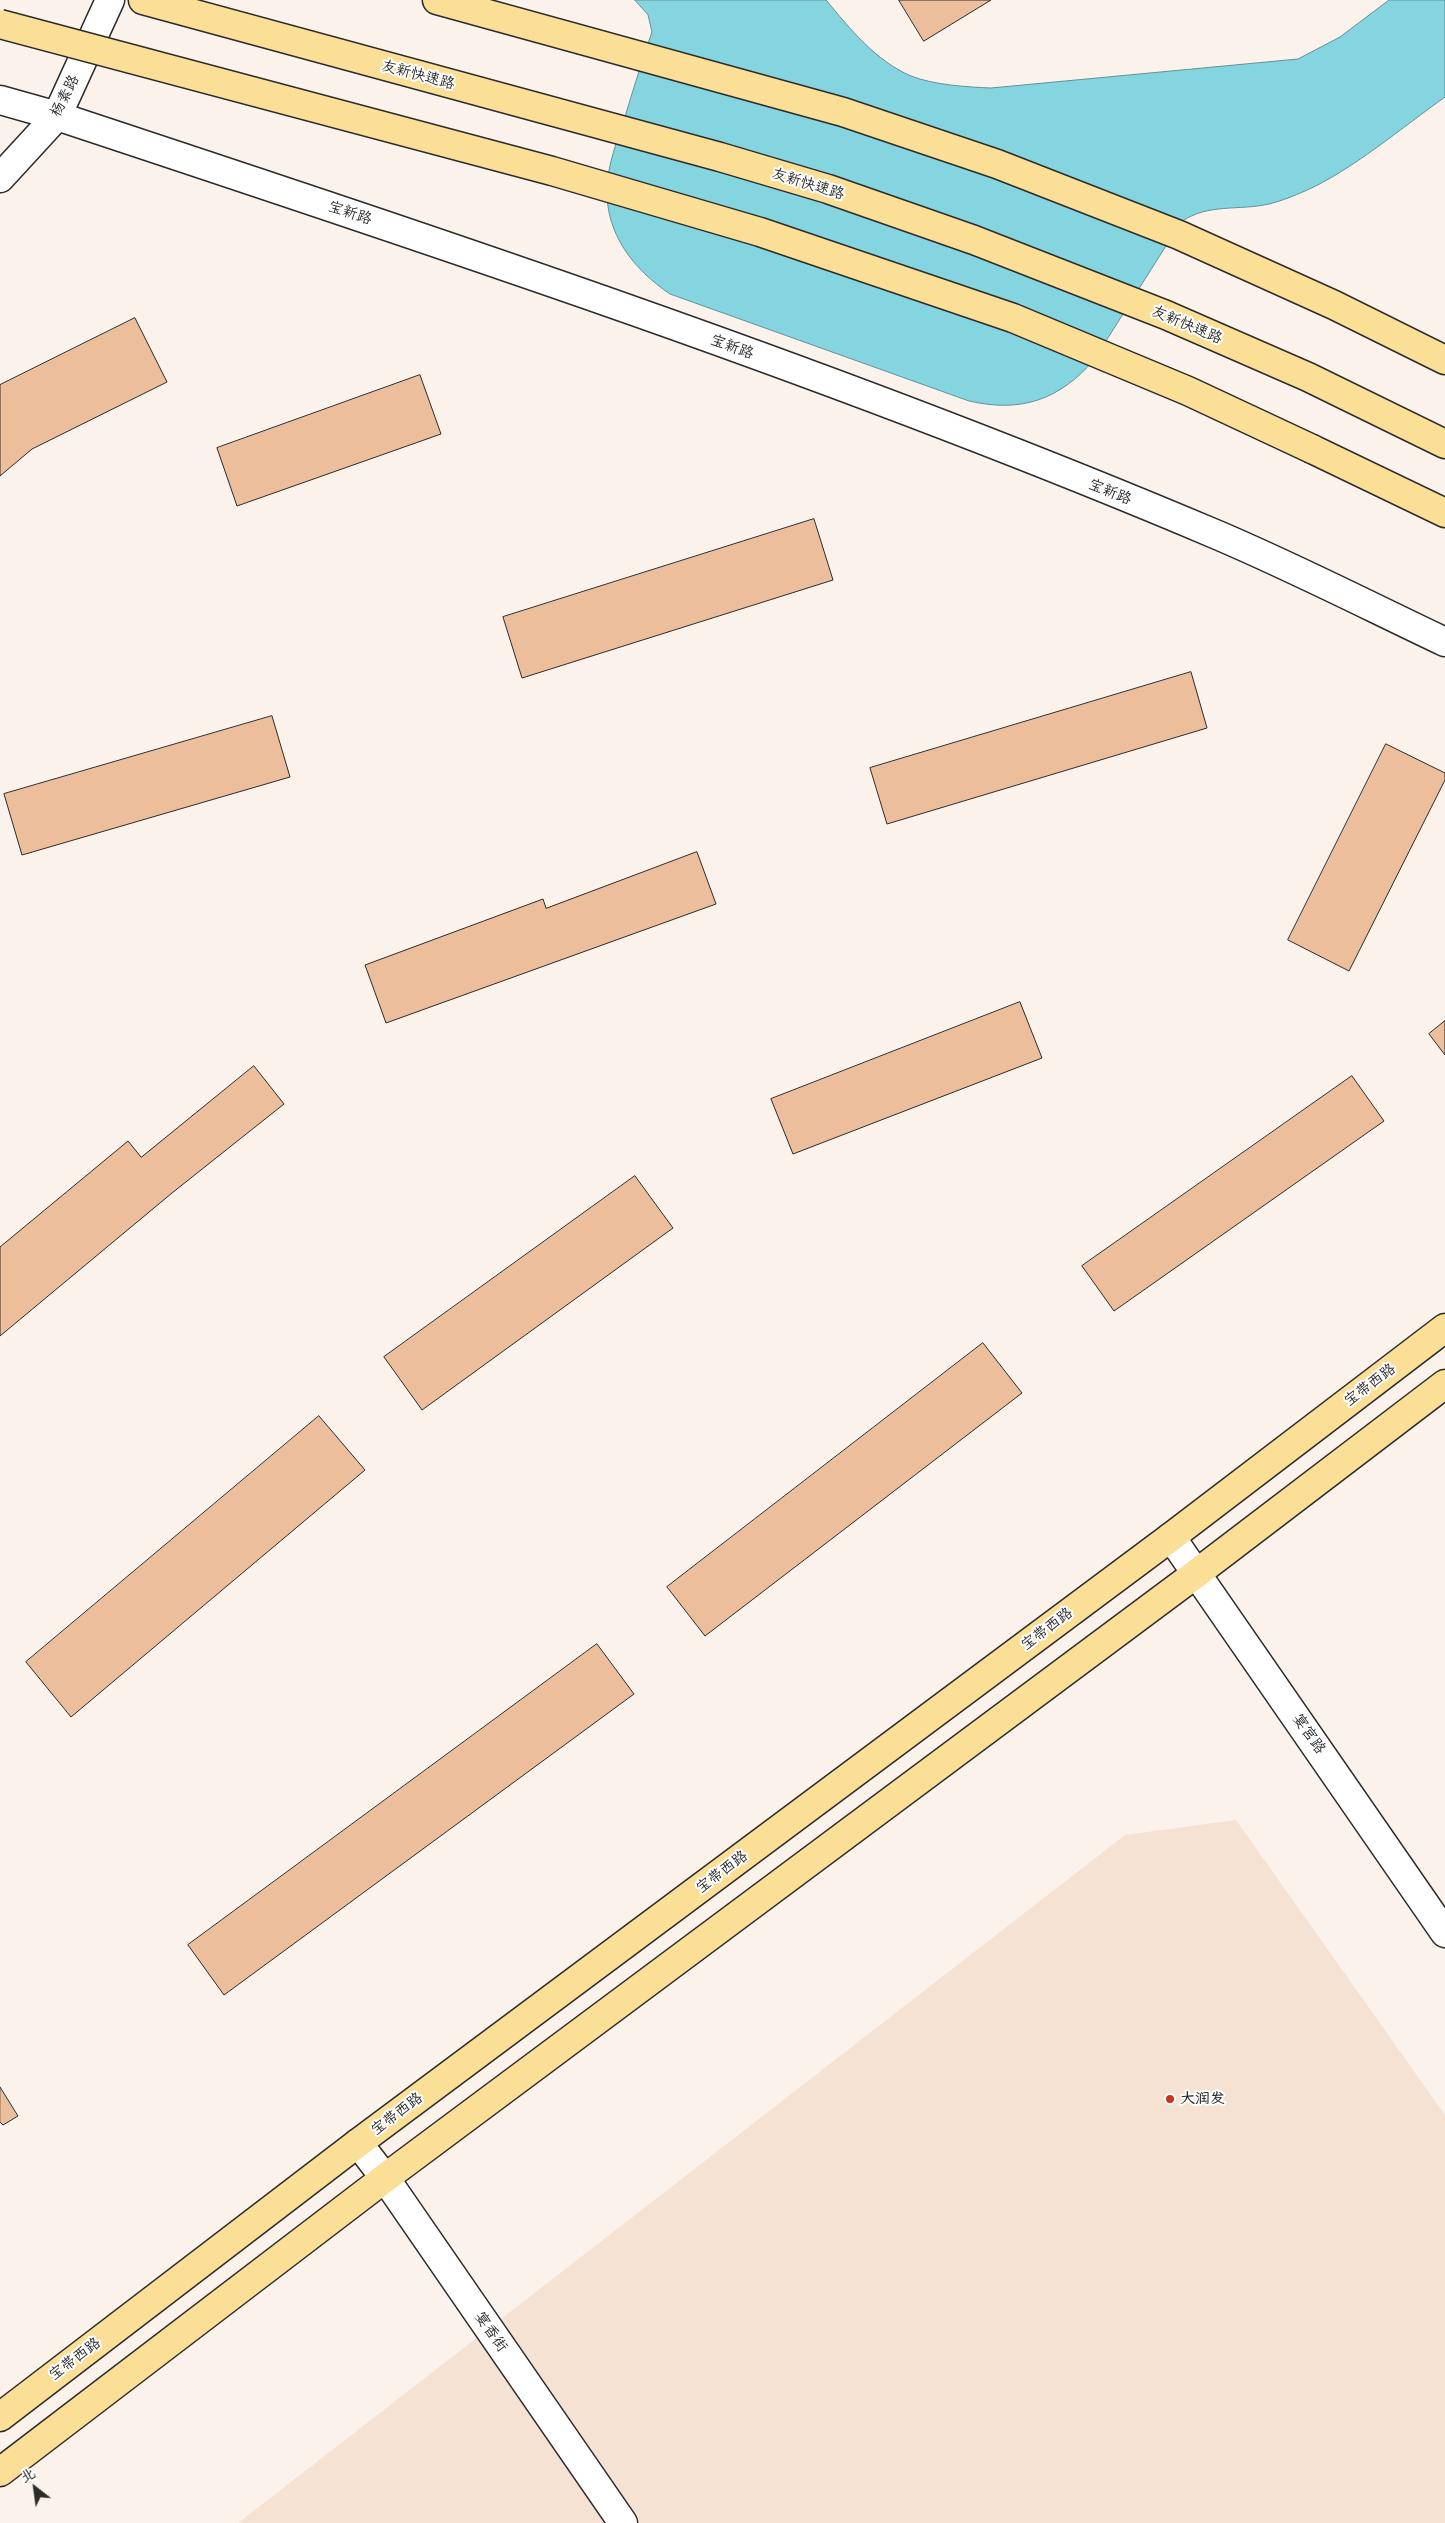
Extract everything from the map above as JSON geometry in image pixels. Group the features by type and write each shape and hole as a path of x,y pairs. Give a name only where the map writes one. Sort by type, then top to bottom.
{"main road":[{"name":"友新快速路","path":"143,0 720,157 837,192 974,240 1166,315 1308,377 1445,444"},
{"path":"437,0 834,109 997,164 1179,235 1334,305 1445,360"},
{"path":"0,24 543,168 760,232 1013,318 1188,391 1445,513"},
{"name":"宝带西路","path":"0,2417 358,2143 1171,1537 1445,1328"},
{"path":"0,2472 385,2178 1197,1572 1445,1384"}],"street":[{"name":"杨素路","path":"0,178 57,116 110,0"},
{"name":"宝新路","path":"0,100 57,116 523,271 922,416 1218,535 1445,642"},
{"name":"宴宫路","path":"1171,1537 1445,1933"},
{"name":"宴香街","path":"358,2143 385,2178 623,2523"}],"shaded area":[{"path":"1236,1820 1445,2115 1445,2523 238,2523 1125,1835"}],"water":[{"path":"635,0 826,0 864,43 898,70 930,82 991,88 1298,59 1340,37 1389,0 1445,0 1445,97 1359,160 1305,191 1269,204 1202,212 1181,222 1094,360 1081,374 1053,394 1038,400 1022,404 988,404 969,401 670,294 644,273 633,261 616,234 611,220 607,187 613,153 652,32 648,15"}],"building":[{"path":"899,0 991,0 924,41"},
{"path":"135,318 167,382 32,449 0,476 0,385"},
{"path":"420,375 441,434 237,506 217,448"},
{"path":"814,519 833,580 522,678 503,617"},
{"path":"1191,672 1207,728 887,824 870,768"},
{"path":"272,716 290,777 22,855 4,794"},
{"path":"1386,744 1445,773 1445,780 1349,971 1288,940"},
{"path":"697,852 716,904 386,1023 365,965 543,899 546,908"},
{"path":"1020,1002 1042,1058 793,1154 771,1099"},
{"path":"1445,1021 1445,1055 1429,1034"},
{"path":"254,1066 284,1104 172,1193 0,1336 0,1247 128,1141 141,1157"},
{"path":"1352,1076 1384,1121 1114,1311 1082,1266"},
{"path":"635,1176 673,1228 422,1410 384,1357"},
{"path":"983,1343 1022,1393 705,1636 667,1587"},
{"path":"319,1416 365,1470 71,1717 26,1662"},
{"path":"597,1644 634,1694 224,1995 188,1945"},
{"path":"0,2087 18,2116 3,2125 0,2122"}],"place":[{"name":"大润发","path":"1170,2099"}]}
